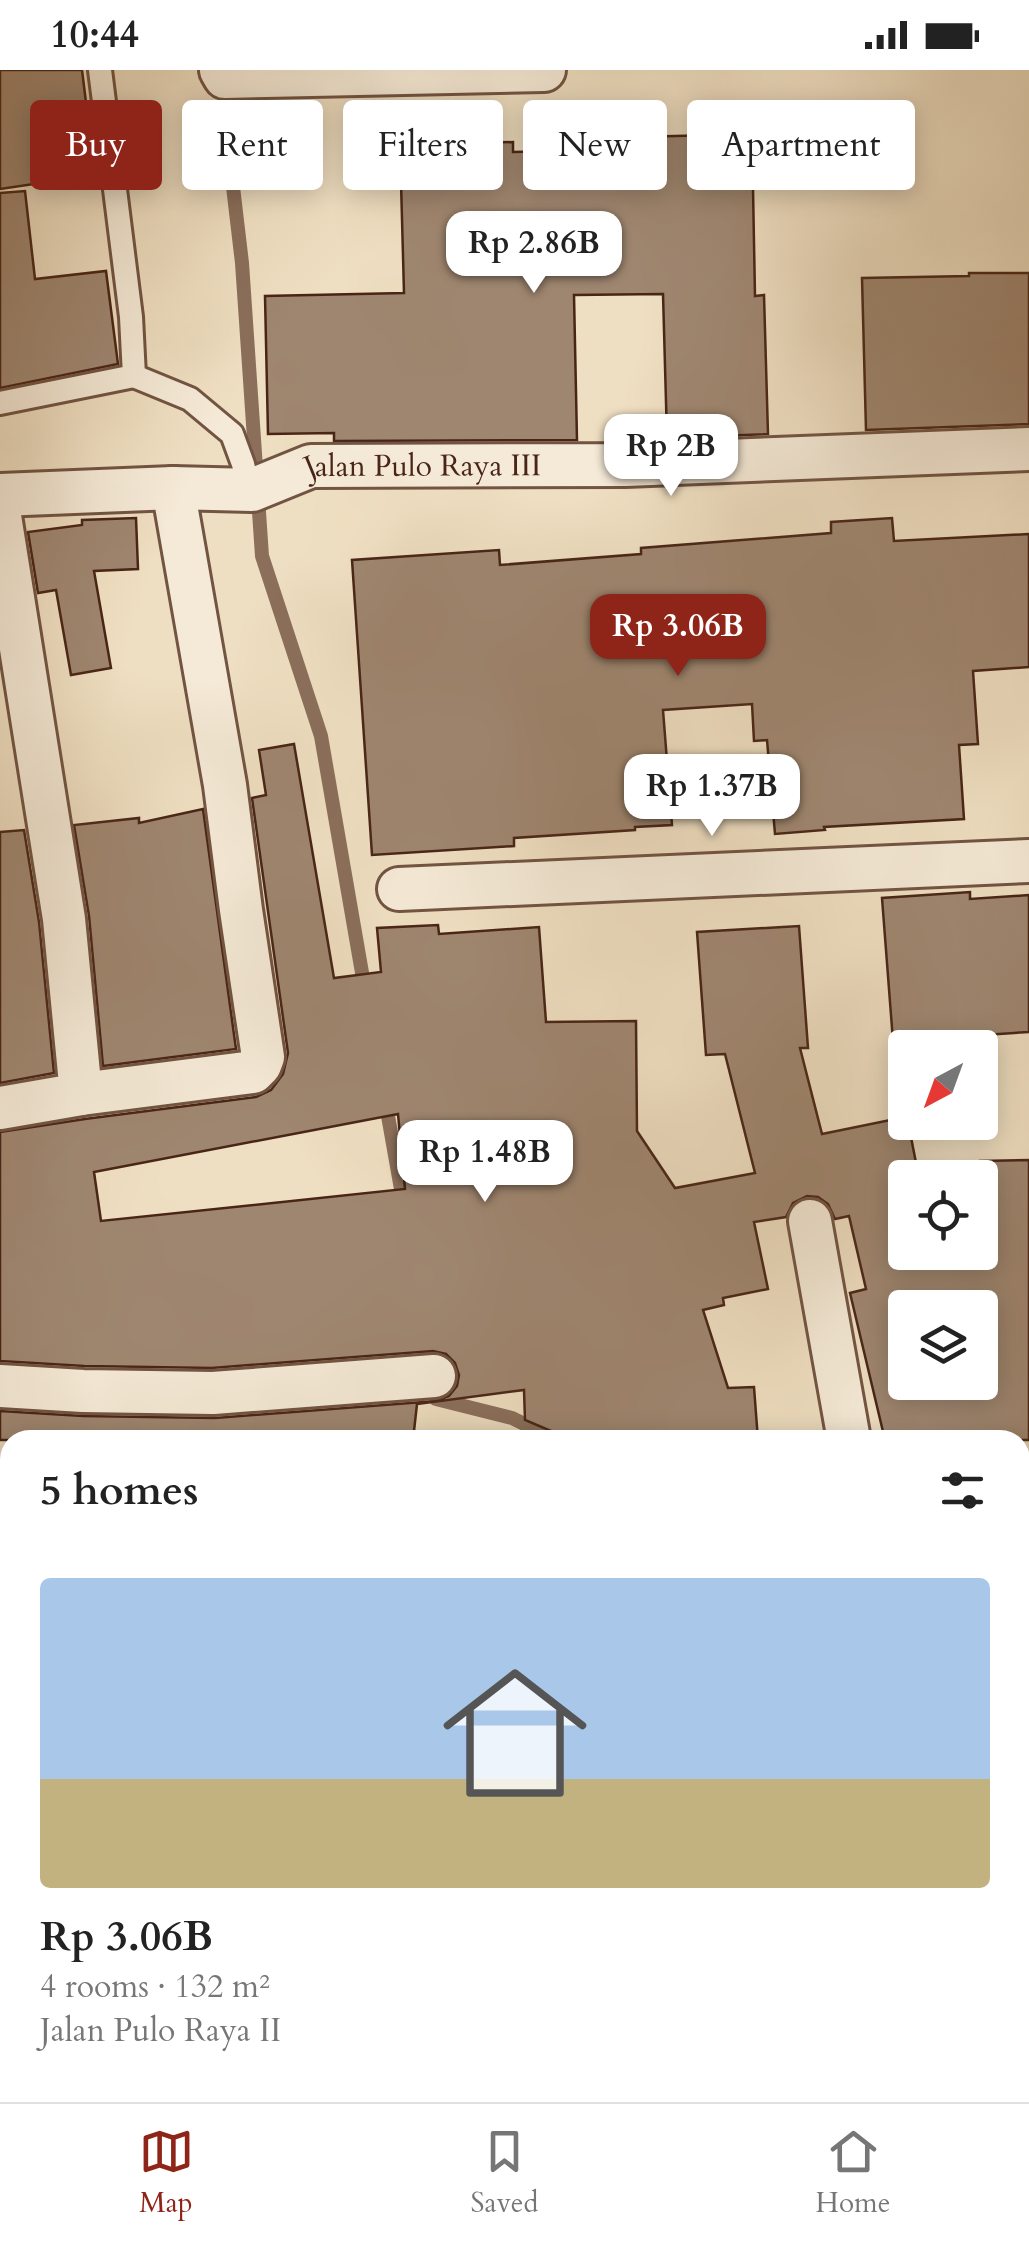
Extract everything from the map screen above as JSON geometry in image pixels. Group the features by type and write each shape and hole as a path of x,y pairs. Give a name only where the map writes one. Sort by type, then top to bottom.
{"street":[{"path":"223,74 544,70"},
{"name":"Jalan Pulo Raya III","path":"0,495 173,488 251,490 310,466 625,465 1029,449"},
{"path":"0,1108 253,1072 263,1057 225,785 173,488"},
{"path":"0,516 64,919 81,1094"},
{"path":"398,889 1029,861"},
{"path":"810,1221 848,1430"},
{"path":"0,1386 213,1393 434,1376"}],"lane":[{"path":"100,70 131,317 134,376"},
{"path":"0,403 134,376 190,398 232,434 251,490"}],"building":[{"path":"0,70 82,70 86,100 30,100 30,185 0,189"},
{"path":"667,136 687,136 687,190 753,190 755,296 764,295 768,434 667,438 663,294 574,295 577,440 334,441 334,433 268,434 265,296 404,293 401,190 503,190 503,142 513,142 513,152 523,152 523,190 667,190"},
{"path":"25,191 35,279 106,271 118,364 0,388 0,193"},
{"path":"1029,273 1029,424 866,430 862,278"},
{"path":"136,518 138,569 94,571 111,668 71,675 56,590 38,593 28,532 82,525 82,520"},
{"path":"892,518 894,541 1029,534 1029,667 973,671 978,744 959,745 964,819 824,827 825,830 775,834 767,740 754,741 752,704 663,710 672,825 514,838 514,846 372,855 352,560 499,550 500,565 641,554 641,548 831,533 831,522"},
{"path":"294,744 334,978 381,972 377,928 438,925 439,934 539,927 546,1022 636,1021 637,1131 675,1188 755,1173 725,1054 706,1055 697,932 799,926 808,1048 800,1048 822,1134 888,1120 888,1140 912,1140 915,1160 888,1160 888,1270 998,1270 998,1161 1029,1160 1029,1430 883,1430 850,1293 866,1289 849,1216 835,1219 828,1204 807,1196 793,1203 786,1217 754,1222 768,1289 723,1298 724,1305 703,1310 728,1388 754,1387 757,1430 548,1430 525,1420 524,1390 417,1404 414,1430 0,1430 0,1411 215,1418 436,1401 449,1396 457,1386 455,1363 446,1354 433,1351 212,1368 0,1361 0,1132 256,1097 271,1090 283,1074 288,1053 252,798 266,795 259,750","holes":["398,1114 405,1189 101,1221 94,1172"]},
{"path":"203,809 236,1049 103,1066 89,916 74,825 139,818 139,823"},
{"path":"24,830 39,922 54,1073 0,1083 0,832"},
{"path":"970,892 970,899 1029,895 1029,1032 892,1030 882,898"}],"waterway":[{"path":"232,81 229,153 242,263 262,556 321,736 365,990"},
{"path":"385,1099 404,1206"},
{"path":"427,1336 436,1399 512,1418 537,1430"}]}
